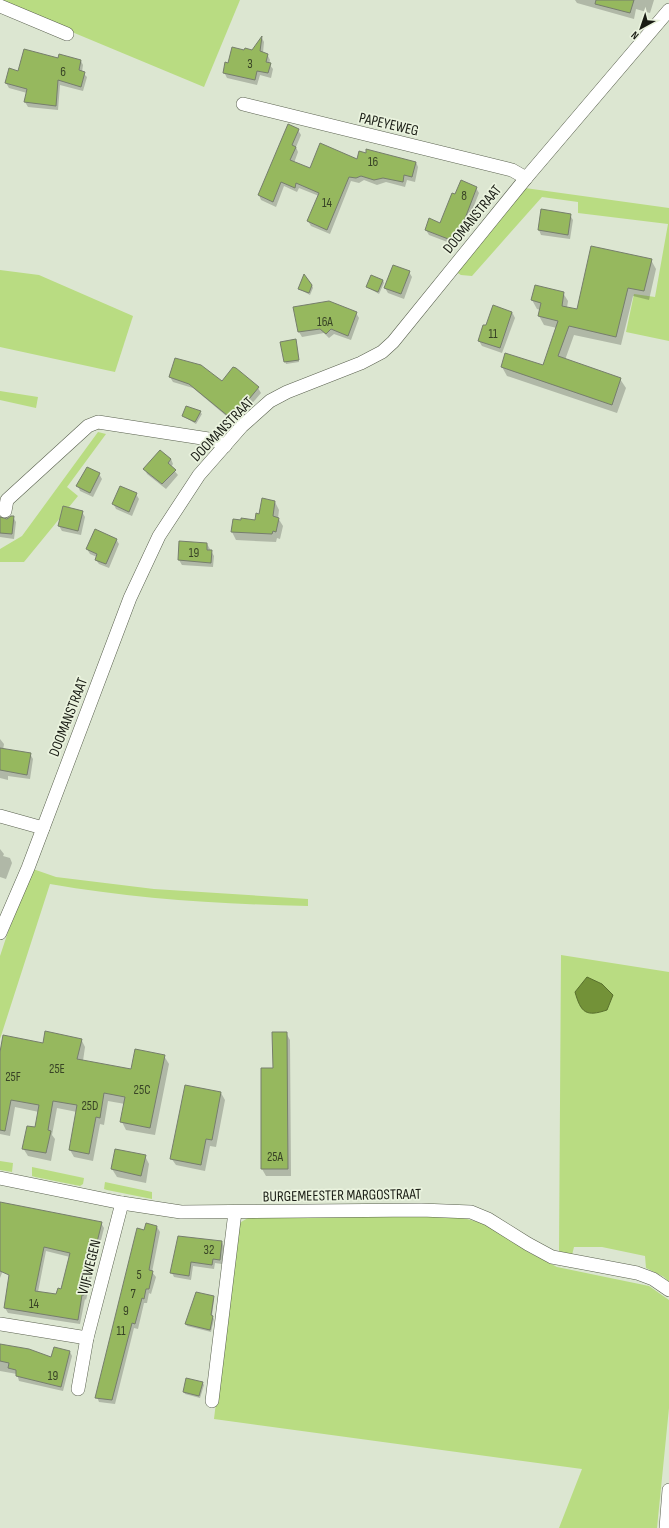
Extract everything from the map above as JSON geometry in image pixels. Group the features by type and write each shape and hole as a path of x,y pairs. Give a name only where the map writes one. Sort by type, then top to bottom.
{"street":[{"path":"0,6 67,34"},
{"name":"DOOMANSTRAAT","path":"0,933 28,868 130,598 145,563 159,536 199,475 242,426 270,401 287,392 361,363 382,352 393,342 526,178 669,10"},
{"name":"PAPEYEWEG","path":"243,104 294,118 512,170 526,178"},
{"path":"5,511 7,500 88,426 98,422 215,440 225,446"},
{"path":"0,816 43,828"},
{"name":"BURGEMEESTER MARGOSTRAAT","path":"0,1178 122,1203 181,1212 421,1210 471,1212 488,1219 552,1257 637,1273 653,1279 669,1290"},
{"name":"VIJFWEGEN","path":"78,1390 87,1338 122,1203"},
{"path":"212,1401 235,1212"},
{"path":"0,1324 87,1338"},
{"path":"666,1528 669,1490"}],"shaded area":[{"path":"0,0 240,0 204,87 0,2"},
{"path":"525,188 669,208 669,341 626,332 634,294 655,297 668,224 578,213 578,202 542,197 472,276 461,275 456,272"},
{"path":"0,270 39,275 133,316 115,372 0,347"},
{"path":"0,391 38,397 36,408 0,400"},
{"path":"98,432 106,434 67,487 78,496 24,562 0,562 0,549 22,536"},
{"path":"33,869 56,877 154,889 308,899 308,906 178,900 50,884 0,1039 0,956"},
{"path":"561,955 669,972 669,1282 664,1277 646,1268 645,1256 602,1247 574,1247 572,1255 559,1252"},
{"path":"587,977 602,984 613,995 607,1010 589,1013 582,1009 575,992"},
{"path":"0,1161 13,1163 12,1172 0,1170"},
{"path":"32,1167 84,1178 83,1184 80,1186 32,1176"},
{"path":"105,1182 152,1192 152,1199 104,1189"},
{"path":"448,1214 486,1224 528,1252 557,1267 649,1286 669,1300 669,1408 657,1528 559,1528 582,1469 214,1419 237,1229 241,1222 248,1218"}],"building":[{"path":"596,0 634,0 630,13 595,4"},
{"path":"262,36 260,51 268,54 266,62 271,63 268,73 257,71 255,80 223,73 225,62 228,63 232,47 252,50"},
{"path":"24,49 58,58 59,54 81,60 79,70 85,72 81,87 58,80 56,106 24,102 27,89 5,83 9,68 18,71"},
{"path":"288,124 299,129 292,145 296,147 290,160 310,168 320,143 357,159 359,151 366,153 366,149 416,162 412,177 404,175 403,182 383,178 374,180 361,176 356,178 349,177 327,230 307,221 319,193 296,183 295,188 281,182 273,202 258,195"},
{"path":"461,180 477,187 456,242 425,230 429,218 440,223 452,193 455,194"},
{"path":"541,209 571,214 568,235 538,230"},
{"path":"591,246 652,259 644,291 628,288 616,337 569,326 558,356 621,378 612,405 501,367 505,353 543,365 558,321 538,316 541,303 531,300 535,285 564,292 562,306 577,309"},
{"path":"393,265 410,271 401,294 384,288"},
{"path":"304,274 312,285 309,293 298,289"},
{"path":"371,275 383,280 378,292 366,287"},
{"path":"329,301 357,312 348,336 331,329 326,334 320,329 298,332 293,307"},
{"path":"493,305 512,312 500,348 478,341 483,325 486,325"},
{"path":"296,339 299,360 284,362 280,342"},
{"path":"175,358 201,365 222,381 233,367 236,368 259,387 235,416 231,412 228,416 189,384 169,377"},
{"path":"186,406 201,411 195,422 182,416"},
{"path":"160,450 171,459 168,463 176,470 162,484 143,469"},
{"path":"87,467 100,473 90,493 76,486"},
{"path":"120,486 137,493 129,512 112,504"},
{"path":"262,498 275,501 273,516 279,518 276,532 273,531 272,534 231,532 233,519 241,520 241,518 255,520 256,513 259,514"},
{"path":"63,506 83,511 78,531 58,526"},
{"path":"14,516 12,534 0,533 0,517 7,519"},
{"path":"95,529 117,539 106,564 95,560 97,554 86,549"},
{"path":"179,541 207,543 207,550 212,550 211,563 178,560"},
{"path":"0,748 31,753 27,775 0,770"},
{"path":"45,1031 82,1039 77,1059 131,1069 135,1049 165,1055 150,1128 120,1122 125,1097 104,1093 100,1118 96,1117 89,1154 69,1150 77,1105 53,1101 48,1130 51,1131 46,1153 22,1149 27,1126 35,1127 39,1105 11,1100 5,1131 0,1130 0,1052 3,1035 43,1043"},
{"path":"272,1032 287,1032 288,1169 261,1169 261,1068 273,1068"},
{"path":"185,1085 221,1092 212,1140 206,1139 201,1165 170,1159"},
{"path":"115,1149 146,1155 141,1176 111,1169"},
{"path":"0,1202 102,1222 84,1295 82,1295 78,1320 4,1308 9,1275 0,1271","holes":["44,1247 70,1253 61,1289 58,1288 56,1294 35,1291"]},
{"path":"146,1223 157,1226 149,1270 153,1271 149,1289 146,1289 144,1299 142,1298 135,1324 132,1323 112,1400 95,1398 137,1228 144,1230"},
{"path":"178,1236 222,1241 220,1260 213,1259 212,1265 191,1262 189,1276 170,1273"},
{"path":"196,1292 214,1296 211,1315 213,1316 210,1330 185,1324"},
{"path":"0,1344 29,1349 51,1357 54,1347 70,1351 61,1387 16,1376 16,1370 8,1368 9,1363 0,1361"},
{"path":"186,1378 203,1382 199,1396 183,1392"}]}
